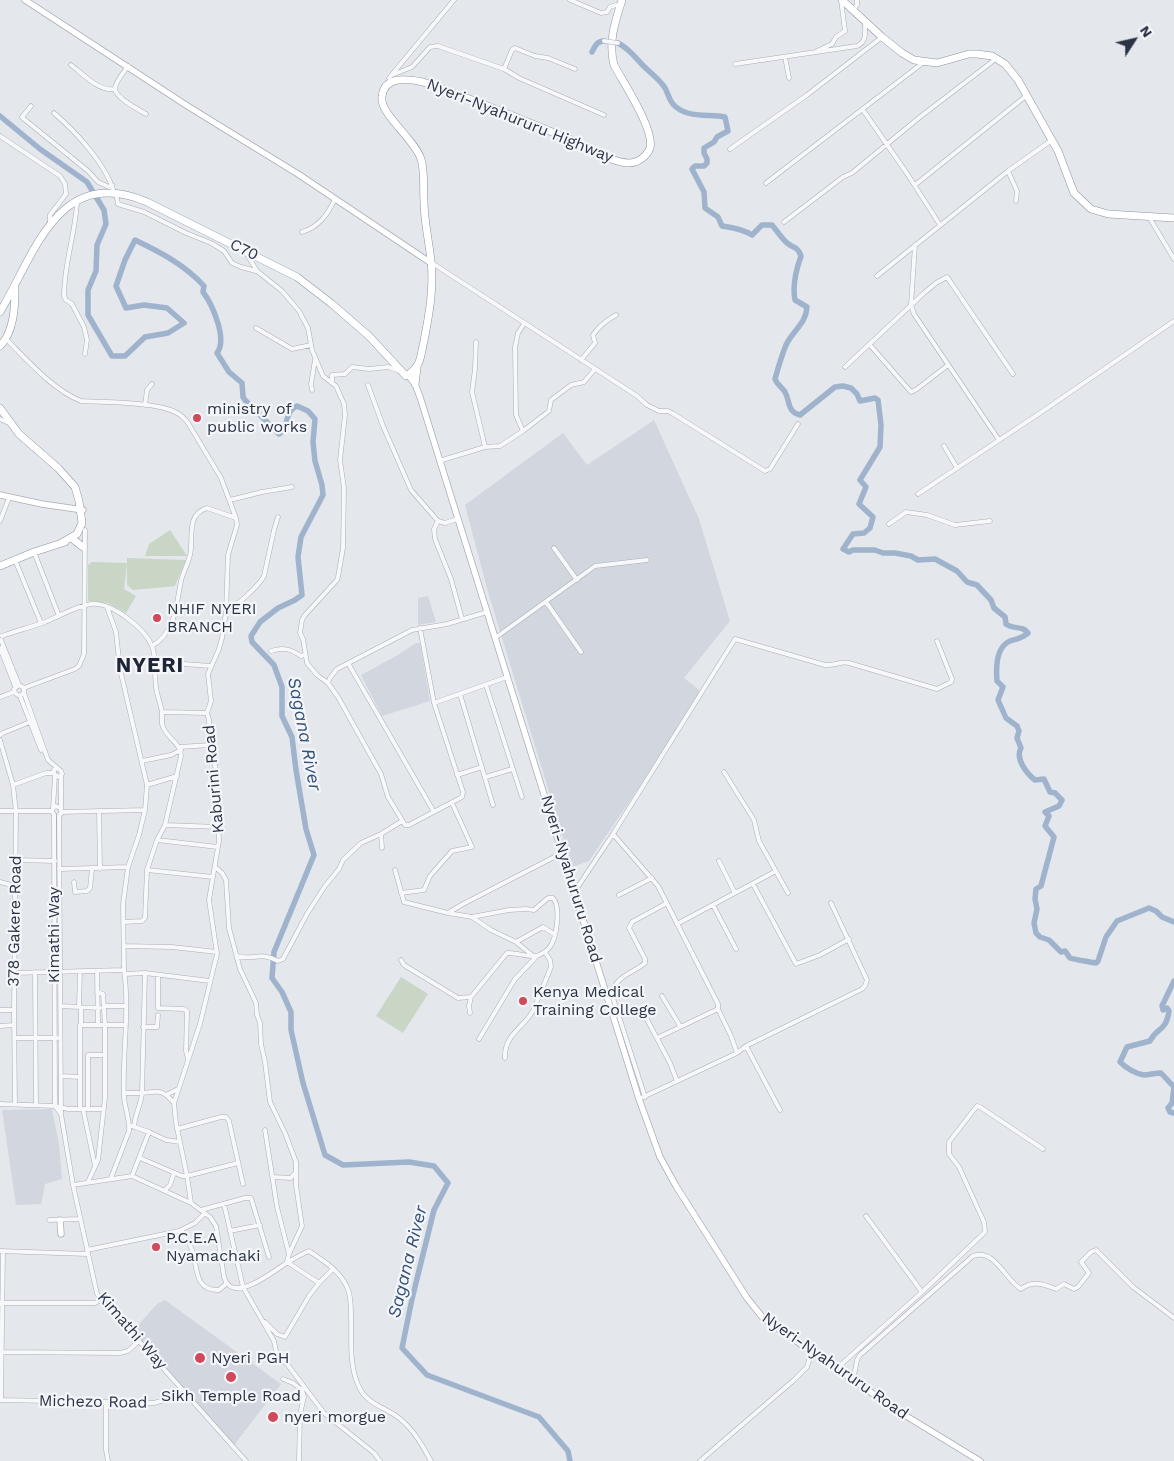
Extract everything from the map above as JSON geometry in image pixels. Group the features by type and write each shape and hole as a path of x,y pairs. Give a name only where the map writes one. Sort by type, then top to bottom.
{"highway":[{"path":"842,0 882,37 909,58 922,62 926,60 937,63 969,54 977,54 996,58 1011,70 1052,140 1062,160 1070,186 1084,204 1098,212 1108,214 1174,218"},
{"name":"Nyeri-Nyahururu Highway","path":"415,384 415,368 422,349 431,298 431,263 424,200 425,188 420,158 411,141 385,111 382,98 385,88 392,82 400,79 423,82 559,135 612,158 628,163 635,162 648,152 650,139 645,122 622,81 612,56 611,40 621,4"},
{"name":"C70","path":"77,201 91,195 115,193 136,198 297,277 386,350 405,373"},
{"path":"0,312 50,224 61,211 77,201"},
{"path":"0,346 6,339 12,318 15,285"},
{"path":"405,373 408,369 415,368"},
{"path":"0,408 19,434 58,468 75,487 82,508 83,529 74,540 34,552 0,566"},
{"path":"61,544 83,529"},
{"path":"74,540 83,547"}],"main road":[{"path":"24,0 298,174 431,263"},
{"name":"Nyeri-Nyahururu Road","path":"405,373 415,384 574,891 642,1098 656,1147 665,1167 702,1229 750,1302 764,1318 853,1381 980,1461"},
{"name":"Nyeri-Nyahururu Road","path":"405,373 413,387 429,428"},
{"path":"0,495 72,508 82,508"},
{"path":"60,1220 61,1234"}],"street":[{"path":"454,0 391,77 412,67 430,47 435,45 504,69 519,78 604,115"},
{"path":"570,0 601,14 607,12 610,7 621,4"},
{"path":"810,54 832,44 836,37 845,31 842,0"},
{"path":"853,10 857,5 857,0"},
{"path":"735,64 810,54 860,44 864,39 865,20"},
{"path":"730,149 807,96 882,37"},
{"path":"604,40 618,43"},
{"path":"504,69 512,50 515,48 575,68"},
{"path":"785,57 789,78"},
{"path":"784,222 843,177 852,173 947,95 996,58"},
{"path":"766,183 926,60"},
{"path":"71,65 98,86 106,89 115,89"},
{"path":"115,89 128,66"},
{"path":"115,89 120,97 146,114"},
{"path":"915,185 1026,96"},
{"path":"31,106 22,117 24,119 88,171 98,182 109,187 112,185"},
{"path":"863,110 940,225"},
{"path":"54,112 87,147 105,172 112,185 118,204 144,212 186,233 212,243 224,251 232,263 258,271"},
{"path":"0,136 54,172 65,184 66,194 50,215 50,224"},
{"path":"877,276 1008,171 1052,140"},
{"path":"1008,171 1017,191 1016,202"},
{"path":"302,232 314,227 321,221 335,199"},
{"path":"77,201 76,220 68,261 64,296 74,306 86,334 85,354"},
{"path":"1150,217 1174,259"},
{"path":"916,245 911,306 920,323 999,440"},
{"path":"245,251 258,271 282,291 299,311 308,328 315,358 324,376 336,386 345,409 340,460 344,488 343,548 337,580 302,620 300,636 303,639 304,655 309,667 328,683 338,696 381,774 388,797 405,825 452,804 461,799 463,794 434,703 420,628"},
{"path":"431,263 637,396 648,405 659,411 672,413 765,471 770,469 798,424"},
{"path":"845,368 936,283 945,277 949,278 1013,374"},
{"path":"581,360 595,343 593,335 595,332 607,320 616,315"},
{"path":"918,494 1174,321"},
{"path":"523,431 516,415 515,347 518,333 524,324"},
{"path":"256,328 292,349 311,345"},
{"name":"Kaburini Road","path":"6,339 56,386 73,398 145,405 170,410 182,417 188,423 221,478 236,518 237,525 228,555 226,612 220,643 208,674 211,701 207,713 210,745 216,770 218,827 218,847 209,900 217,952 200,1024 174,1104 191,1203"},
{"path":"476,342 472,392 485,447"},
{"path":"870,345 911,392 948,365"},
{"path":"312,390 311,384 315,358"},
{"path":"332,384 332,375 345,374 352,367 369,369 388,367 405,373"},
{"path":"439,461 485,447 500,446 549,411 551,400 571,385 584,382 595,369"},
{"path":"145,405 147,390 152,384"},
{"path":"368,385 383,426 411,490 438,521 445,523 457,518"},
{"path":"0,420 10,424"},
{"path":"944,446 957,468"},
{"path":"230,500 292,487"},
{"path":"0,521 9,498"},
{"path":"152,646 162,638 172,623 181,580 190,555 191,527 194,520 201,510 207,508 236,518"},
{"path":"889,524 906,512 927,515 956,525 990,521"},
{"path":"226,612 261,582 278,517"},
{"path":"438,521 434,529 435,539 452,579 462,619"},
{"path":"83,529 84,570"},
{"path":"0,697 14,692 17,695 79,666 84,654 83,529"},
{"path":"554,548 577,580"},
{"path":"34,552 60,616"},
{"path":"15,560 41,623"},
{"path":"495,638 595,566 647,560"},
{"path":"546,602 580,652"},
{"path":"14,692 17,685 1,637 84,606 96,604 107,607 128,619 152,646 156,662 156,686 162,712 162,725 166,733 180,749 177,776 165,826 157,840 147,870 144,920 124,922"},
{"path":"107,607 116,632 120,669 146,785 145,810 128,867 123,904 126,1006 124,1093 132,1126"},
{"path":"328,683 334,672 405,633 487,612"},
{"path":"574,891 736,639 825,665 834,666 849,663 937,689 951,682 952,679 937,641"},
{"path":"0,648 17,685 23,692 46,756 55,772"},
{"path":"271,650 284,648 292,650 301,656 304,655"},
{"path":"156,662 212,666"},
{"path":"348,663 434,812"},
{"path":"434,703 507,677"},
{"path":"486,685 522,797"},
{"path":"23,692 30,722 45,760 61,776"},
{"path":"460,694 493,805"},
{"path":"162,712 207,713"},
{"path":"0,735 3,732 30,722"},
{"name":"378 Gakere Road","path":"0,740 13,786 16,812 15,1104"},
{"path":"142,761 171,755 180,749 210,745"},
{"path":"457,775 482,767"},
{"path":"486,777 512,769"},
{"path":"13,786 46,773 62,771 61,776"},
{"name":"Kimathi Way","path":"55,772 53,811 55,861 55,1106 61,1114"},
{"path":"724,772 754,820 759,841 788,893"},
{"name":"Kimathi Way","path":"61,776 59,869 61,1114 72,1185 97,1294 246,1461"},
{"path":"146,785 177,776"},
{"path":"401,893 424,890 430,876 452,851 472,847 452,804"},
{"path":"53,811 57,806 60,811"},
{"path":"0,811 145,810"},
{"path":"99,811 100,869"},
{"path":"237,956 242,958 267,956 278,961 283,959 306,914 339,869 343,860 361,843 381,834 402,821"},
{"path":"165,826 218,827"},
{"path":"381,834 382,848"},
{"path":"612,834 652,878 667,903 718,1004 718,1009 737,1053"},
{"path":"157,840 218,847"},
{"path":"448,914 463,904 562,853"},
{"path":"16,860 55,861"},
{"path":"719,861 735,893"},
{"path":"59,869 128,867"},
{"path":"214,867 220,871 226,880 228,928 244,979 255,999 270,1102 296,1162 302,1226 289,1254 288,1262"},
{"path":"74,882 75,892 86,891 90,888 92,869"},
{"path":"147,870 213,876"},
{"path":"395,870 404,902 448,914 472,917 509,910 534,910 550,898 554,900 558,909 557,925 552,944 545,952 535,956 515,979 479,1039"},
{"path":"677,924 776,871"},
{"path":"620,895 652,878"},
{"path":"0,882 15,886"},
{"path":"753,884 796,964 820,955 849,939"},
{"path":"667,903 632,922 630,925 629,928 645,959 645,963 616,983 613,992 613,998 642,1098 737,1053 746,1046 866,986 866,980 849,939 831,902"},
{"path":"713,904 736,949"},
{"path":"472,917 491,930 516,942 526,952 535,956"},
{"path":"516,942 543,927 554,934"},
{"path":"124,946 172,947 217,952"},
{"path":"505,1058 505,1048 513,1033 530,1018 534,1011 551,967 550,960 545,952"},
{"path":"470,1014 468,1006 471,997 508,953 535,956"},
{"path":"400,960 404,965 458,998 471,997"},
{"path":"97,971 98,1024"},
{"path":"35,972 36,1106"},
{"path":"80,972 81,1109 95,1166"},
{"path":"14,973 125,972 210,981"},
{"path":"110,1178 137,1110 141,1105 145,973"},
{"path":"158,974 158,1008 184,1009 187,1012 186,1051 188,1059"},
{"path":"88,1182 98,1160 105,1098 105,1007 103,994 97,992"},
{"path":"662,996 680,1026"},
{"path":"60,1006 98,1008 126,1006"},
{"path":"657,1038 718,1009"},
{"path":"0,1010 11,1010"},
{"path":"642,1010 677,1081"},
{"path":"143,1027 157,1027 158,1015"},
{"path":"81,1024 126,1025"},
{"path":"0,1026 14,1025"},
{"path":"15,1038 60,1038"},
{"path":"746,1046 780,1110"},
{"path":"88,1109 88,1055 104,1055"},
{"path":"60,1076 80,1077"},
{"path":"124,1093 154,1091 166,1094 178,1089"},
{"path":"166,1094 174,1104"},
{"path":"0,1104 104,1109"},
{"path":"836,1369 922,1292 985,1232 984,1222 959,1167 949,1154 948,1148 949,1142 976,1107 980,1107 1042,1149"},
{"path":"177,1130 226,1117 229,1121 243,1184"},
{"path":"132,1126 166,1140 180,1142"},
{"path":"265,1130 277,1207 289,1254"},
{"path":"132,1176 149,1132"},
{"path":"140,1158 174,1173 187,1176 238,1163"},
{"path":"164,1190 170,1185 174,1173"},
{"path":"273,1177 291,1178 296,1173"},
{"path":"72,1185 132,1176 191,1203 205,1213 216,1226 227,1283 235,1288 244,1287 270,1276 288,1262 309,1251 334,1269 347,1286 350,1295 353,1372 362,1393 372,1402 395,1415 407,1426 417,1436 431,1461"},
{"path":"201,1210 251,1198 269,1257"},
{"path":"224,1204 244,1287 274,1341 277,1356 287,1364 322,1412 374,1453 380,1461"},
{"path":"2,1251 87,1252 179,1230 195,1223 205,1213"},
{"path":"866,1216 922,1292"},
{"path":"49,1220 80,1219"},
{"path":"230,1231 260,1225"},
{"path":"179,1230 191,1247 198,1275 203,1286 216,1291 222,1289 227,1283"},
{"path":"853,1381 857,1360 860,1356 973,1256 978,1254 986,1255 994,1260 1013,1284 1021,1290 1026,1285 1034,1284 1042,1284 1056,1289 1064,1284 1074,1289 1078,1287 1089,1273 1080,1262 1096,1250 1133,1287 1174,1318"},
{"name":"Michezo Road","path":"2,1251 0,1400 158,1402 181,1388"},
{"path":"288,1262 319,1283"},
{"path":"261,1318 277,1334 285,1337 309,1296 334,1269"},
{"path":"2,1303 95,1303 101,1300"},
{"path":"1,1352 120,1353 130,1349 139,1341"},
{"path":"700,1461 794,1380 807,1367 812,1351"},
{"path":"283,1379 293,1383 302,1390 304,1397 300,1414 299,1461"},
{"path":"106,1402 106,1450 108,1461"}],"shaded area":[{"path":"654,420 699,519 730,621 684,678 698,689 702,695 589,861 572,867 488,592 465,505 563,433 587,465"},
{"path":"428,596 436,622 418,625 418,598"},
{"path":"416,643 420,643 430,701 382,716 361,675"},
{"path":"52,1109 59,1144 62,1179 45,1184 41,1204 16,1205 2,1110"},
{"name":"Nyeri PGH","path":"165,1300 281,1384 234,1445 132,1332 157,1304"}],"green space":[{"path":"170,530 187,556 145,556 149,544"},
{"path":"127,558 186,560 175,586 133,590 127,585 127,564 124,589 136,596 126,613 108,603 88,601 88,565 92,562 127,563"},
{"path":"401,977 428,994 403,1033 376,1016"}],"waterway":[{"path":"592,52 598,43 604,41"},
{"path":"618,43 631,53 659,81 676,107 687,113 725,117 728,131 704,148 707,163 704,166 695,166 692,169 704,192 705,208 718,217 722,226 741,230 752,235 762,225 772,225 801,256 795,278 794,294 795,300 807,307 806,313 802,323 786,345 775,379 785,392 791,409 800,415 835,387 843,386 851,388 857,394 860,401 875,398 878,400 881,425 880,447 860,480 866,487 859,504 873,517 870,528 864,533 853,534 843,549 849,552 853,550 875,550 883,553 911,556 918,560 935,559 957,571 967,582 977,585 991,600 994,608 1005,617 1006,624 1023,629 1028,633 1010,641 1002,648 997,665 997,681 1003,687 998,700 1006,718 1017,726 1019,731 1017,738 1021,748 1019,756 1022,765 1035,780 1044,779 1050,792 1055,793 1062,800 1059,806 1045,812 1049,816 1045,826 1054,837 1041,886 1036,889 1037,909 1034,923 1036,933 1040,937 1049,940 1061,952 1065,951 1070,958 1096,963 1106,937 1117,921 1149,908 1156,911 1162,917 1174,922"},
{"name":"Sagana River","path":"0,116 40,149 87,182 104,210 106,224 97,245 96,271 88,290 88,315 112,356 125,356 145,337 168,333 184,323 167,308 144,305 126,308 116,286 125,260 135,240 180,265 204,286 203,292 211,305 220,331 220,347 217,353 229,372 242,383 245,400 279,434 284,428 290,412 297,406 308,411 315,419 313,442 315,461 323,495 301,537 298,557 302,595 278,608 260,622 251,636 252,642 274,665 282,687 282,716 292,737 306,829 314,855 274,952 272,978 282,992 291,1012 291,1030 303,1083 325,1155 343,1165 409,1162 434,1166 448,1183 434,1210 402,1348 427,1375 539,1417 568,1451 570,1461"},
{"path":"1174,981 1162,1006 1163,1010 1167,1008 1169,1011 1166,1023 1150,1041 1127,1047 1120,1062 1141,1074 1161,1073 1174,1087 1172,1103 1168,1108 1170,1112 1174,1113"}],"place":[{"name":"ministry of public works","path":"197,418"},
{"name":"NHIF NYERI BRANCH","path":"157,618"},
{"name":"Kenya Medical Training College","path":"523,1001"},
{"name":"P.C.E.A Nyamachaki","path":"156,1247"},
{"name":"Nyeri PGH","path":"200,1358"},
{"name":"Sikh Temple Road","path":"231,1377"},
{"name":"nyeri morgue","path":"273,1417"}],"district":[{"name":"NYERI","path":"150,666"}]}
